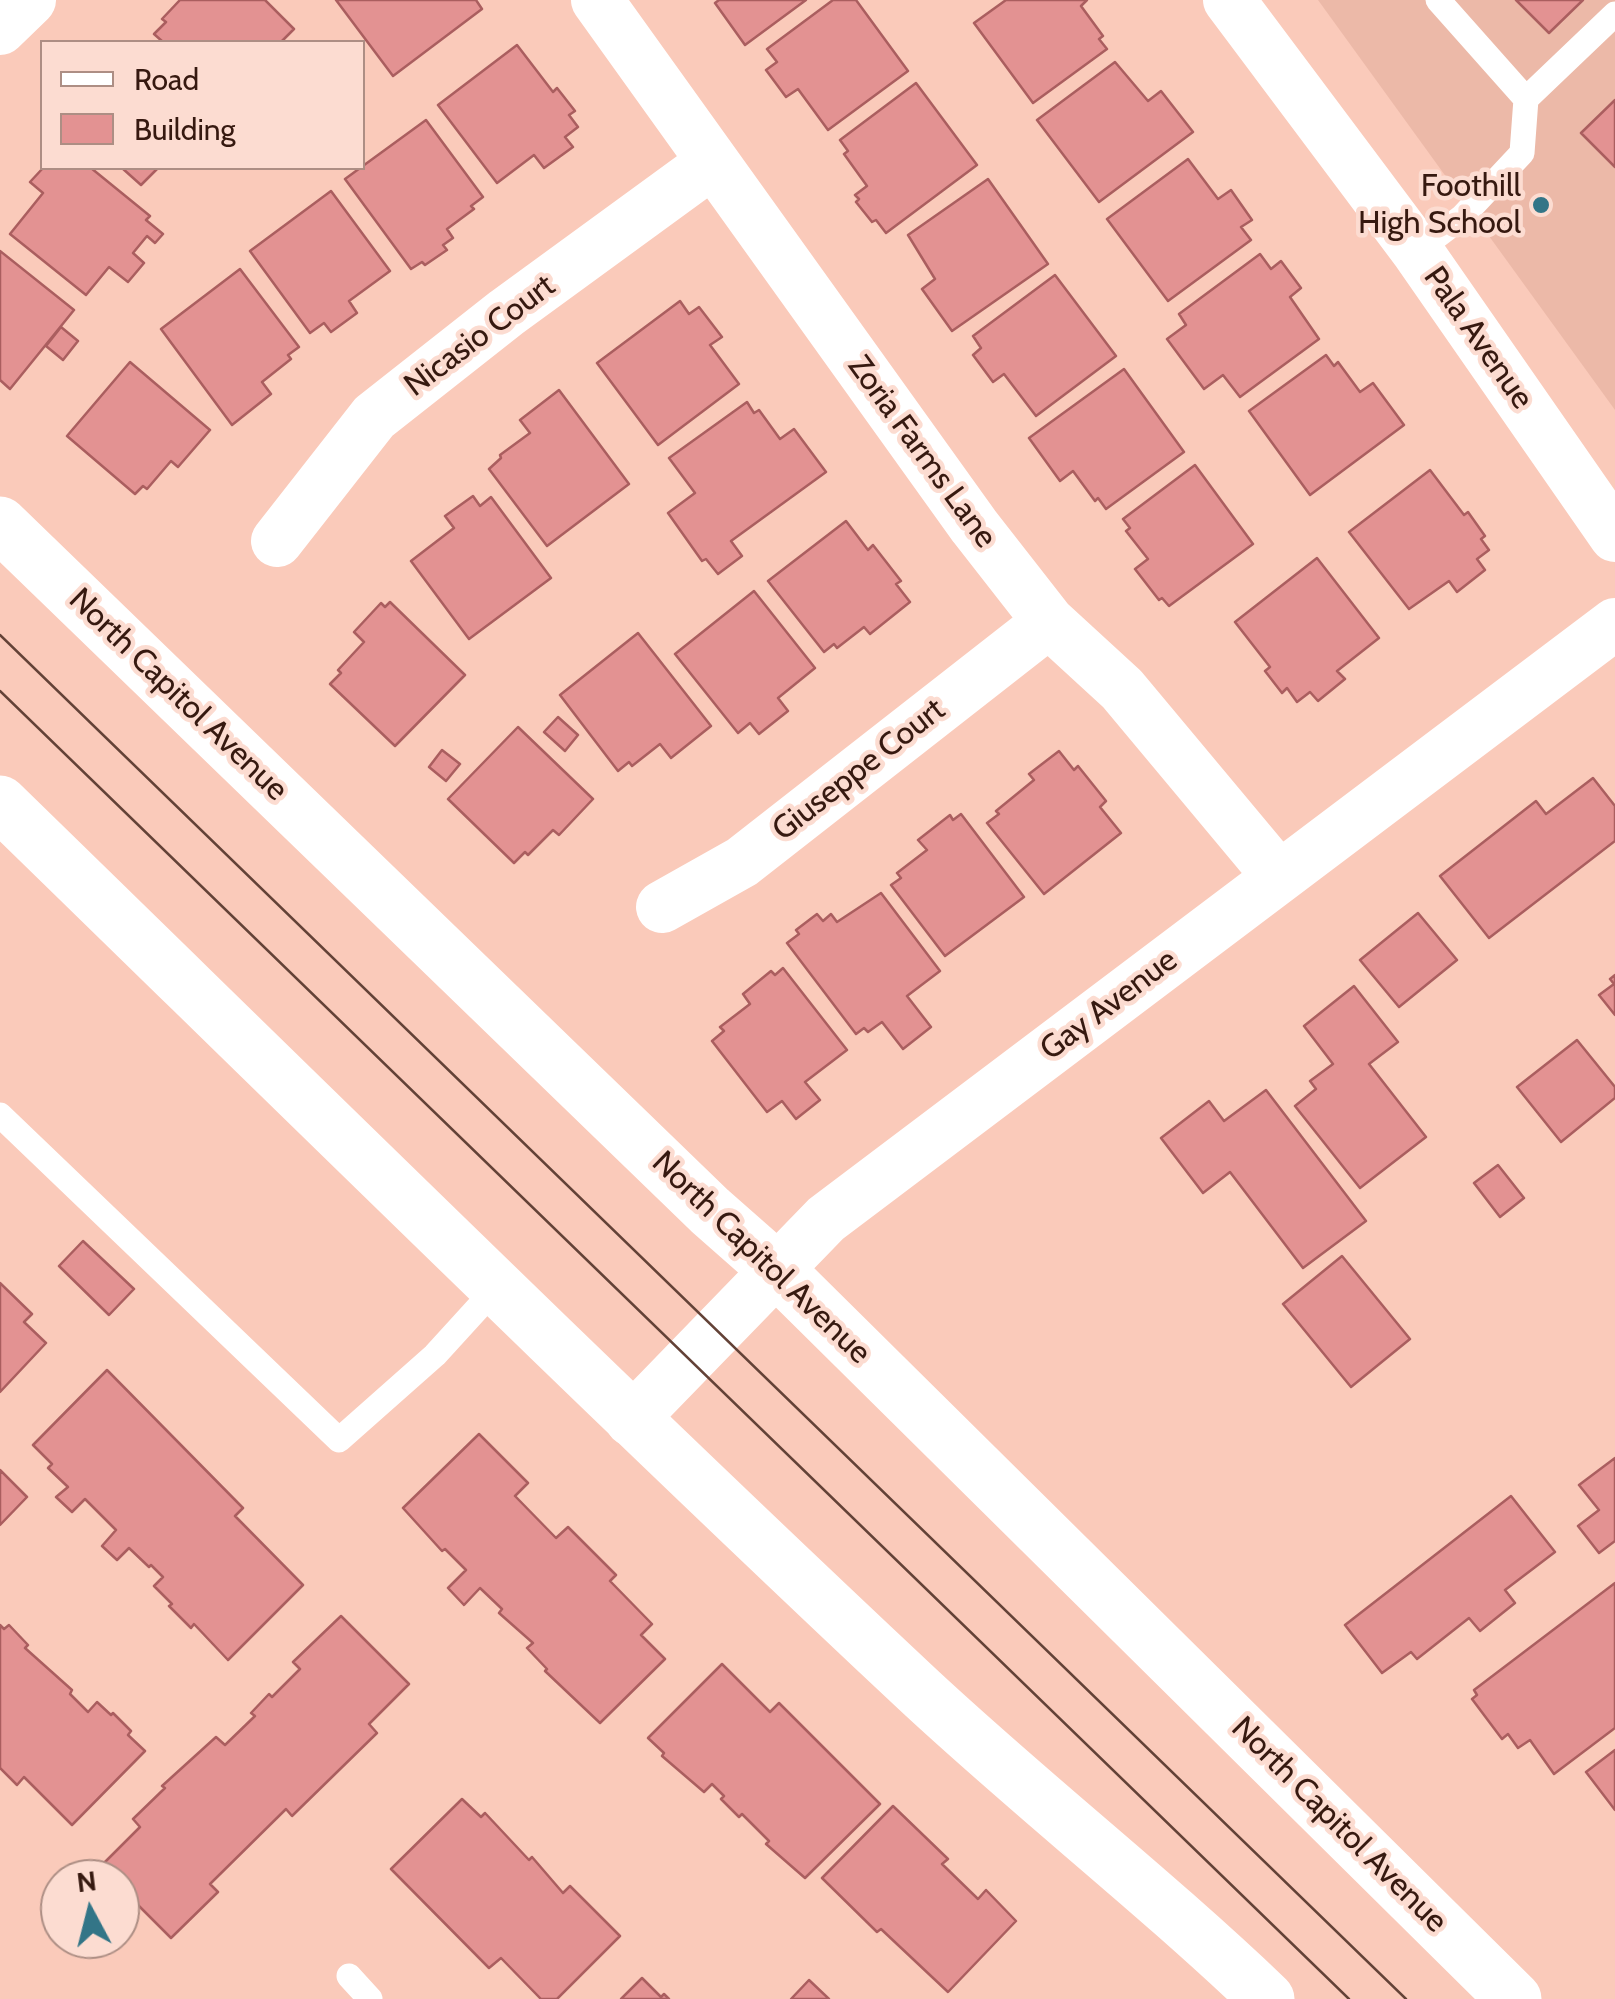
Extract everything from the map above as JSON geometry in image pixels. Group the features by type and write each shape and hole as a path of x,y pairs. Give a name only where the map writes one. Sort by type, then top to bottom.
{"main road":[{"name":"North Capitol Avenue","path":"0,524 710,1211 778,1270 1514,1999"},
{"path":"0,802 631,1420 919,1690 1184,1920 1266,1999"}],"street":[{"path":"0,29 30,0"},
{"name":"Zoria Farms Lane","path":"597,0 974,526 1049,622 1122,689 1279,877"},
{"name":"Pala Avenue","path":"1229,0 1418,250 1615,536"},
{"name":"Nicasio Court","path":"276,541 374,417 506,314 714,162"},
{"name":"Giuseppe Court","path":"662,906 742,862 1049,622"},
{"name":"Gay Avenue","path":"631,1420 826,1219 1615,624"}],"lane":[{"path":"1438,0 1526,99"},
{"path":"1418,250 1462,216 1522,153 1526,99 1615,14"},
{"path":"0,1115 339,1440 435,1356 498,1287"},
{"path":"349,1976 370,1999"}],"shaded area":[{"name":"Foothill High School","path":"1318,0 1615,0 1615,410"}],"building":[{"path":"180,0 265,0 294,29 283,40 161,40 154,34 166,22 162,19"},
{"path":"336,0 476,0 482,9 393,76"},
{"path":"806,0 745,45 715,3"},
{"path":"833,0 856,0 908,71 828,130 798,89 786,97 766,70 777,62 767,49"},
{"path":"1006,0 1087,0 1081,6 1103,36 1099,39 1107,49 1033,103 974,23"},
{"path":"1516,0 1583,0 1549,33"},
{"path":"517,45 553,92 557,88 575,111 569,115 578,127 565,137 573,147 544,168 534,155 497,183 438,105"},
{"path":"1115,62 1148,101 1161,91 1193,132 1099,202 1037,120"},
{"path":"916,83 977,165 886,233 856,202 859,199 855,195 867,186 844,154 848,151 840,140"},
{"path":"1615,100 1615,167 1581,133"},
{"path":"426,120 483,197 447,229 453,238 443,245 447,250 411,269 345,179 357,170 365,170 365,164"},
{"path":"1188,159 1218,199 1231,190 1252,220 1241,227 1251,240 1168,301 1107,219"},
{"path":"41,170 93,170 150,216 146,220 163,234 155,243 147,236 133,253 144,263 128,282 109,267 86,295 10,234 43,193 30,182"},
{"path":"124,170 156,170 141,185"},
{"path":"988,179 1048,264 952,331 922,289 935,279 908,235"},
{"path":"331,191 390,271 349,301 357,313 331,332 324,323 310,333 250,251"},
{"path":"0,251 74,310 10,389 0,380"},
{"path":"1260,254 1271,269 1281,261 1301,288 1290,297 1319,339 1240,397 1223,375 1204,389 1167,339 1186,325 1179,314"},
{"path":"240,269 299,347 288,355 291,359 262,382 271,394 232,425 161,329"},
{"path":"1055,275 1116,356 1036,416 1004,374 993,382 973,355 981,348 973,336"},
{"path":"680,301 689,314 699,307 722,337 710,345 739,384 658,445 597,363"},
{"path":"61,327 78,341 63,360 46,346"},
{"path":"1326,355 1334,366 1338,362 1360,392 1373,383 1404,425 1310,495 1249,411"},
{"path":"130,362 210,430 178,467 171,461 147,489 143,486 135,494 67,436"},
{"path":"1124,369 1184,452 1106,509 1098,498 1095,501 1073,471 1060,481 1029,438"},
{"path":"559,390 629,484 547,546 489,469 500,455 530,433 520,420"},
{"path":"747,402 754,413 759,410 780,439 794,429 826,472 731,541 742,556 718,574 706,559 702,561 668,513 695,493 669,458"},
{"path":"1195,465 1253,544 1169,606 1162,598 1159,600 1135,569 1148,559 1126,531 1130,528 1123,519"},
{"path":"1430,470 1464,515 1468,512 1485,536 1481,539 1489,550 1477,559 1485,570 1457,592 1449,581 1409,609 1349,532"},
{"path":"473,496 480,506 491,497 551,578 469,639 411,561 454,528 445,516"},
{"path":"846,521 868,550 873,545 901,581 896,584 910,602 870,634 864,627 837,648 834,644 824,652 768,581"},
{"path":"1317,558 1379,638 1337,671 1345,679 1318,701 1310,692 1297,702 1287,688 1282,693 1265,671 1270,667 1235,622"},
{"path":"754,591 815,668 778,698 788,711 759,734 750,723 738,733 675,654"},
{"path":"390,602 465,675 395,746 330,684 364,642 354,632 381,603 385,607"},
{"path":"638,633 711,726 671,758 660,744 632,766 629,762 618,771 560,695"},
{"path":"558,717 578,735 565,751 544,732"},
{"path":"518,727 593,799 559,835 553,830 514,863 448,799"},
{"path":"442,750 460,764 446,781 429,767"},
{"path":"1059,751 1074,770 1078,766 1106,801 1100,807 1121,833 1044,894 987,823 1034,780 1029,774"},
{"path":"1593,778 1615,806 1615,841 1489,938 1440,876 1536,801 1546,814"},
{"path":"961,814 1024,897 945,956 891,885 901,878 897,873 927,850 918,840 950,815 953,820"},
{"path":"881,893 940,971 907,996 931,1027 903,1049 882,1022 868,1032 864,1028 856,1034 787,943 799,934 796,930 817,914 823,921 831,914 837,922"},
{"path":"1418,913 1457,960 1399,1007 1360,960"},
{"path":"783,968 847,1050 805,1082 820,1100 796,1119 782,1101 767,1112 712,1041 724,1031 720,1027 750,1004 743,994 771,971 775,975"},
{"path":"1615,975 1615,1015 1599,995 1614,984 1610,979"},
{"path":"1354,986 1398,1042 1369,1064 1426,1137 1360,1188 1295,1106 1316,1089 1310,1081 1333,1064 1304,1026"},
{"path":"1577,1040 1615,1087 1615,1098 1561,1142 1517,1087"},
{"path":"1266,1090 1366,1221 1303,1268 1230,1172 1203,1193 1161,1138 1209,1101 1224,1121"},
{"path":"1498,1165 1524,1198 1500,1217 1474,1183"},
{"path":"83,1241 134,1289 109,1315 59,1266"},
{"path":"1342,1256 1410,1339 1351,1387 1283,1304"},
{"path":"0,1283 32,1314 24,1322 46,1343 0,1392"},
{"path":"107,1370 243,1508 235,1516 303,1585 228,1660 194,1624 191,1628 169,1606 172,1604 154,1586 163,1577 151,1565 129,1548 117,1560 102,1546 116,1530 85,1499 72,1512 56,1497 68,1487 48,1468 52,1464 33,1445"},
{"path":"479,1434 528,1483 515,1496 556,1538 568,1527 616,1575 610,1581 652,1624 641,1635 665,1659 600,1723 545,1671 527,1648 533,1643 499,1613 502,1609 480,1588 464,1605 448,1588 466,1570 445,1549 442,1551 403,1508"},
{"path":"1615,1458 1615,1541 1599,1553 1578,1526 1599,1510 1579,1485"},
{"path":"0,1470 27,1497 0,1525"},
{"path":"1511,1496 1555,1552 1505,1590 1515,1603 1480,1631 1469,1618 1417,1659 1411,1652 1382,1673 1345,1625"},
{"path":"1615,1583 1615,1728 1554,1774 1530,1740 1518,1748 1508,1734 1502,1739 1472,1699 1477,1695 1474,1690"},
{"path":"341,1616 409,1684 369,1724 377,1733 292,1816 286,1809 210,1884 218,1892 171,1938 140,1907 140,1859 108,1859 140,1827 133,1819 165,1788 162,1786 216,1737 225,1745 255,1716 251,1713 269,1694 272,1697 300,1669 293,1662"},
{"path":"0,1625 4,1629 9,1625 28,1645 25,1648 72,1690 70,1694 88,1712 97,1702 131,1731 128,1735 145,1751 72,1825 24,1777 17,1785 0,1768"},
{"path":"722,1664 770,1712 779,1703 880,1804 805,1878 766,1844 769,1841 742,1814 739,1817 721,1799 724,1796 712,1784 704,1792 662,1756 664,1753 648,1738"},
{"path":"1615,1750 1615,1810 1586,1772"},
{"path":"462,1799 481,1817 485,1813 563,1893 570,1886 620,1936 557,1999 541,1999 501,1958 489,1968 391,1869"},
{"path":"893,1806 948,1859 942,1864 978,1899 986,1890 1016,1921 948,1992 881,1929 877,1932 822,1878"},
{"path":"642,1978 661,1997 664,1994 669,1999 621,1999"},
{"path":"809,1980 829,1999 791,1999"}],"tram line":[{"path":"0,635 1406,1999"},
{"path":"0,691 1349,1999"}],"place":[{"name":"Foothill High School","path":"1541,205"}]}
